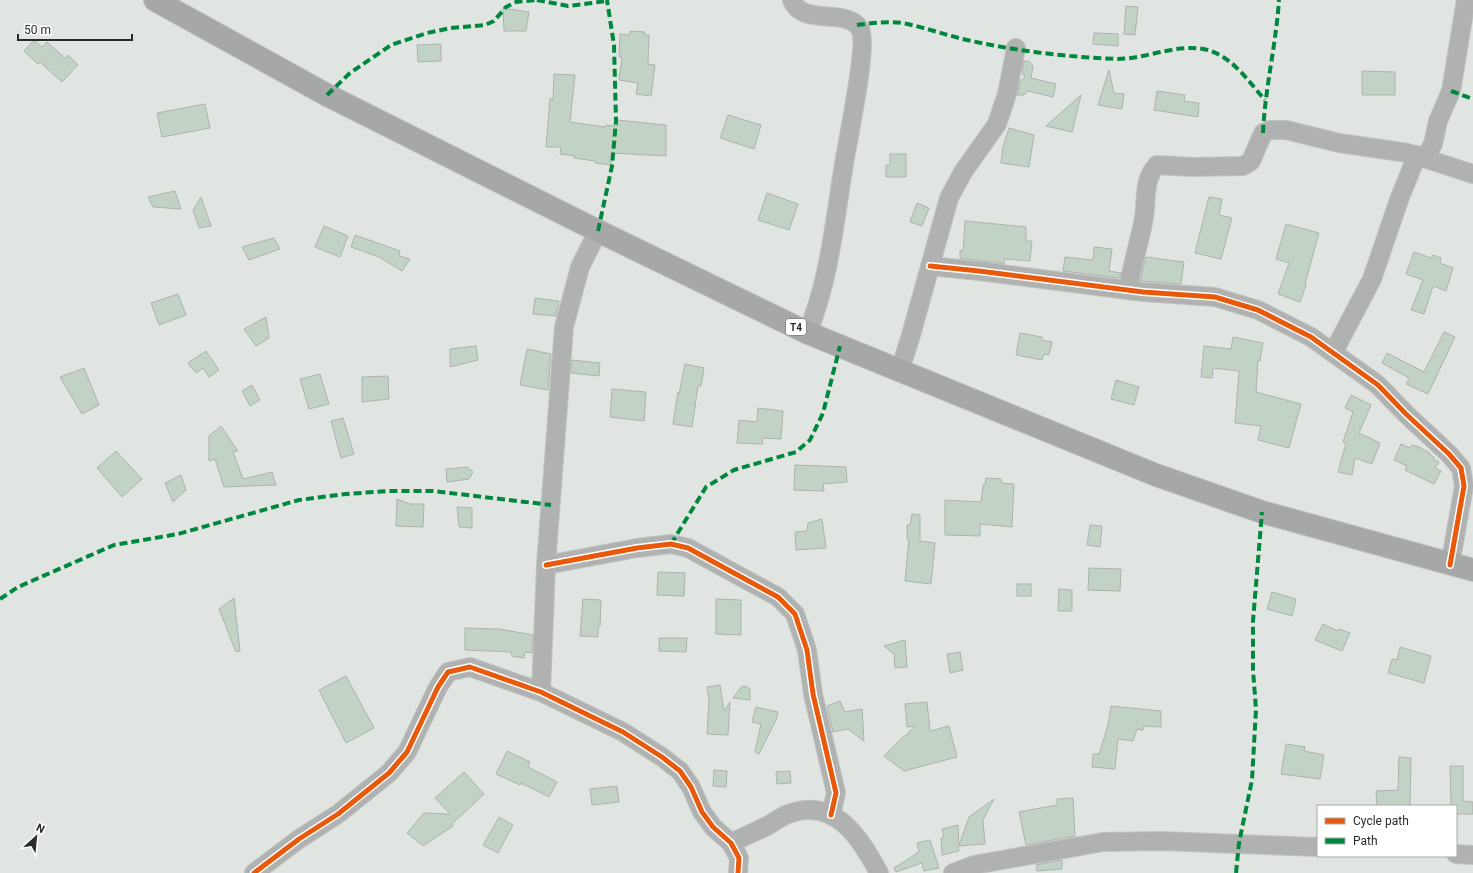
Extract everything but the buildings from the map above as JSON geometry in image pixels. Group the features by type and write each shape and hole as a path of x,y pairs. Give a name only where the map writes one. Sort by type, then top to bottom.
{"highway":[{"name":"T4","path":"155,0 327,94 598,231 808,333 1156,475 1262,512 1450,565 1473,570"}],"street":[{"path":"792,0 795,7 800,12 830,16 857,25 861,30 862,38 859,73 843,169 836,229 824,282 808,333"},
{"path":"1333,353 1372,279 1399,200 1421,156 1433,144 1438,121 1451,91 1466,0"},
{"path":"900,370 949,198 963,172 997,124 1007,94 1016,48"},
{"path":"1128,289 1144,217 1146,185 1151,172 1157,165 1192,167 1243,166 1251,161 1263,133 1270,130 1286,130 1340,143 1421,156 1473,174"},
{"path":"541,692 546,565 564,327 580,267 598,231"},
{"path":"930,266 1185,296 1215,297 1258,310 1311,337 1378,385 1406,414 1449,454 1461,468 1464,486 1450,565"},
{"path":"546,565 637,548 671,544 688,548 778,597 795,614 808,650 813,694 836,793 831,815"},
{"path":"254,873 299,839 338,814 389,773 407,752 438,687 448,672 470,667 541,692 623,732 680,771 691,787 702,812 713,827 731,843 739,858 738,873"},
{"path":"731,843 789,814 810,810 831,815 851,828 868,851 879,873"},
{"path":"953,873 974,865 1103,842 1161,841 1317,847"},
{"path":"1457,854 1473,855"}],"marked path":[{"path":"327,95 350,73 391,45 427,33 451,28 485,25 494,21 506,7 516,2 536,0"},
{"path":"537,0 568,6 607,1"},
{"path":"598,231 612,166 616,121 614,45 607,0"},
{"path":"1263,133 1279,0"},
{"path":"857,25 896,22 967,40 1004,47 1042,53 1098,58 1117,59 1138,57 1182,48 1203,49 1222,56 1230,62 1265,100"},
{"path":"1451,91 1473,99"},
{"path":"671,544 706,487 734,470 796,452 810,440 823,413 840,346"},
{"path":"0,599 18,587 114,545 178,534 299,500 346,494 388,491 433,491 551,505"},
{"path":"1236,873 1239,843 1252,780 1256,709 1253,670 1253,621 1262,512"}],"cycle path":[{"path":"930,266 1143,292 1215,297 1258,310 1311,337 1378,385 1406,414 1449,454 1461,468 1464,486 1450,565"},
{"path":"546,565 637,548 671,544 688,548 778,597 795,614 807,650 813,694 836,793 831,815"},
{"path":"254,873 299,839 338,814 389,773 407,752 438,687 448,672 470,667 541,692 623,732 662,757 680,771 691,787 702,812 713,827 731,843 739,858 738,873"}]}
